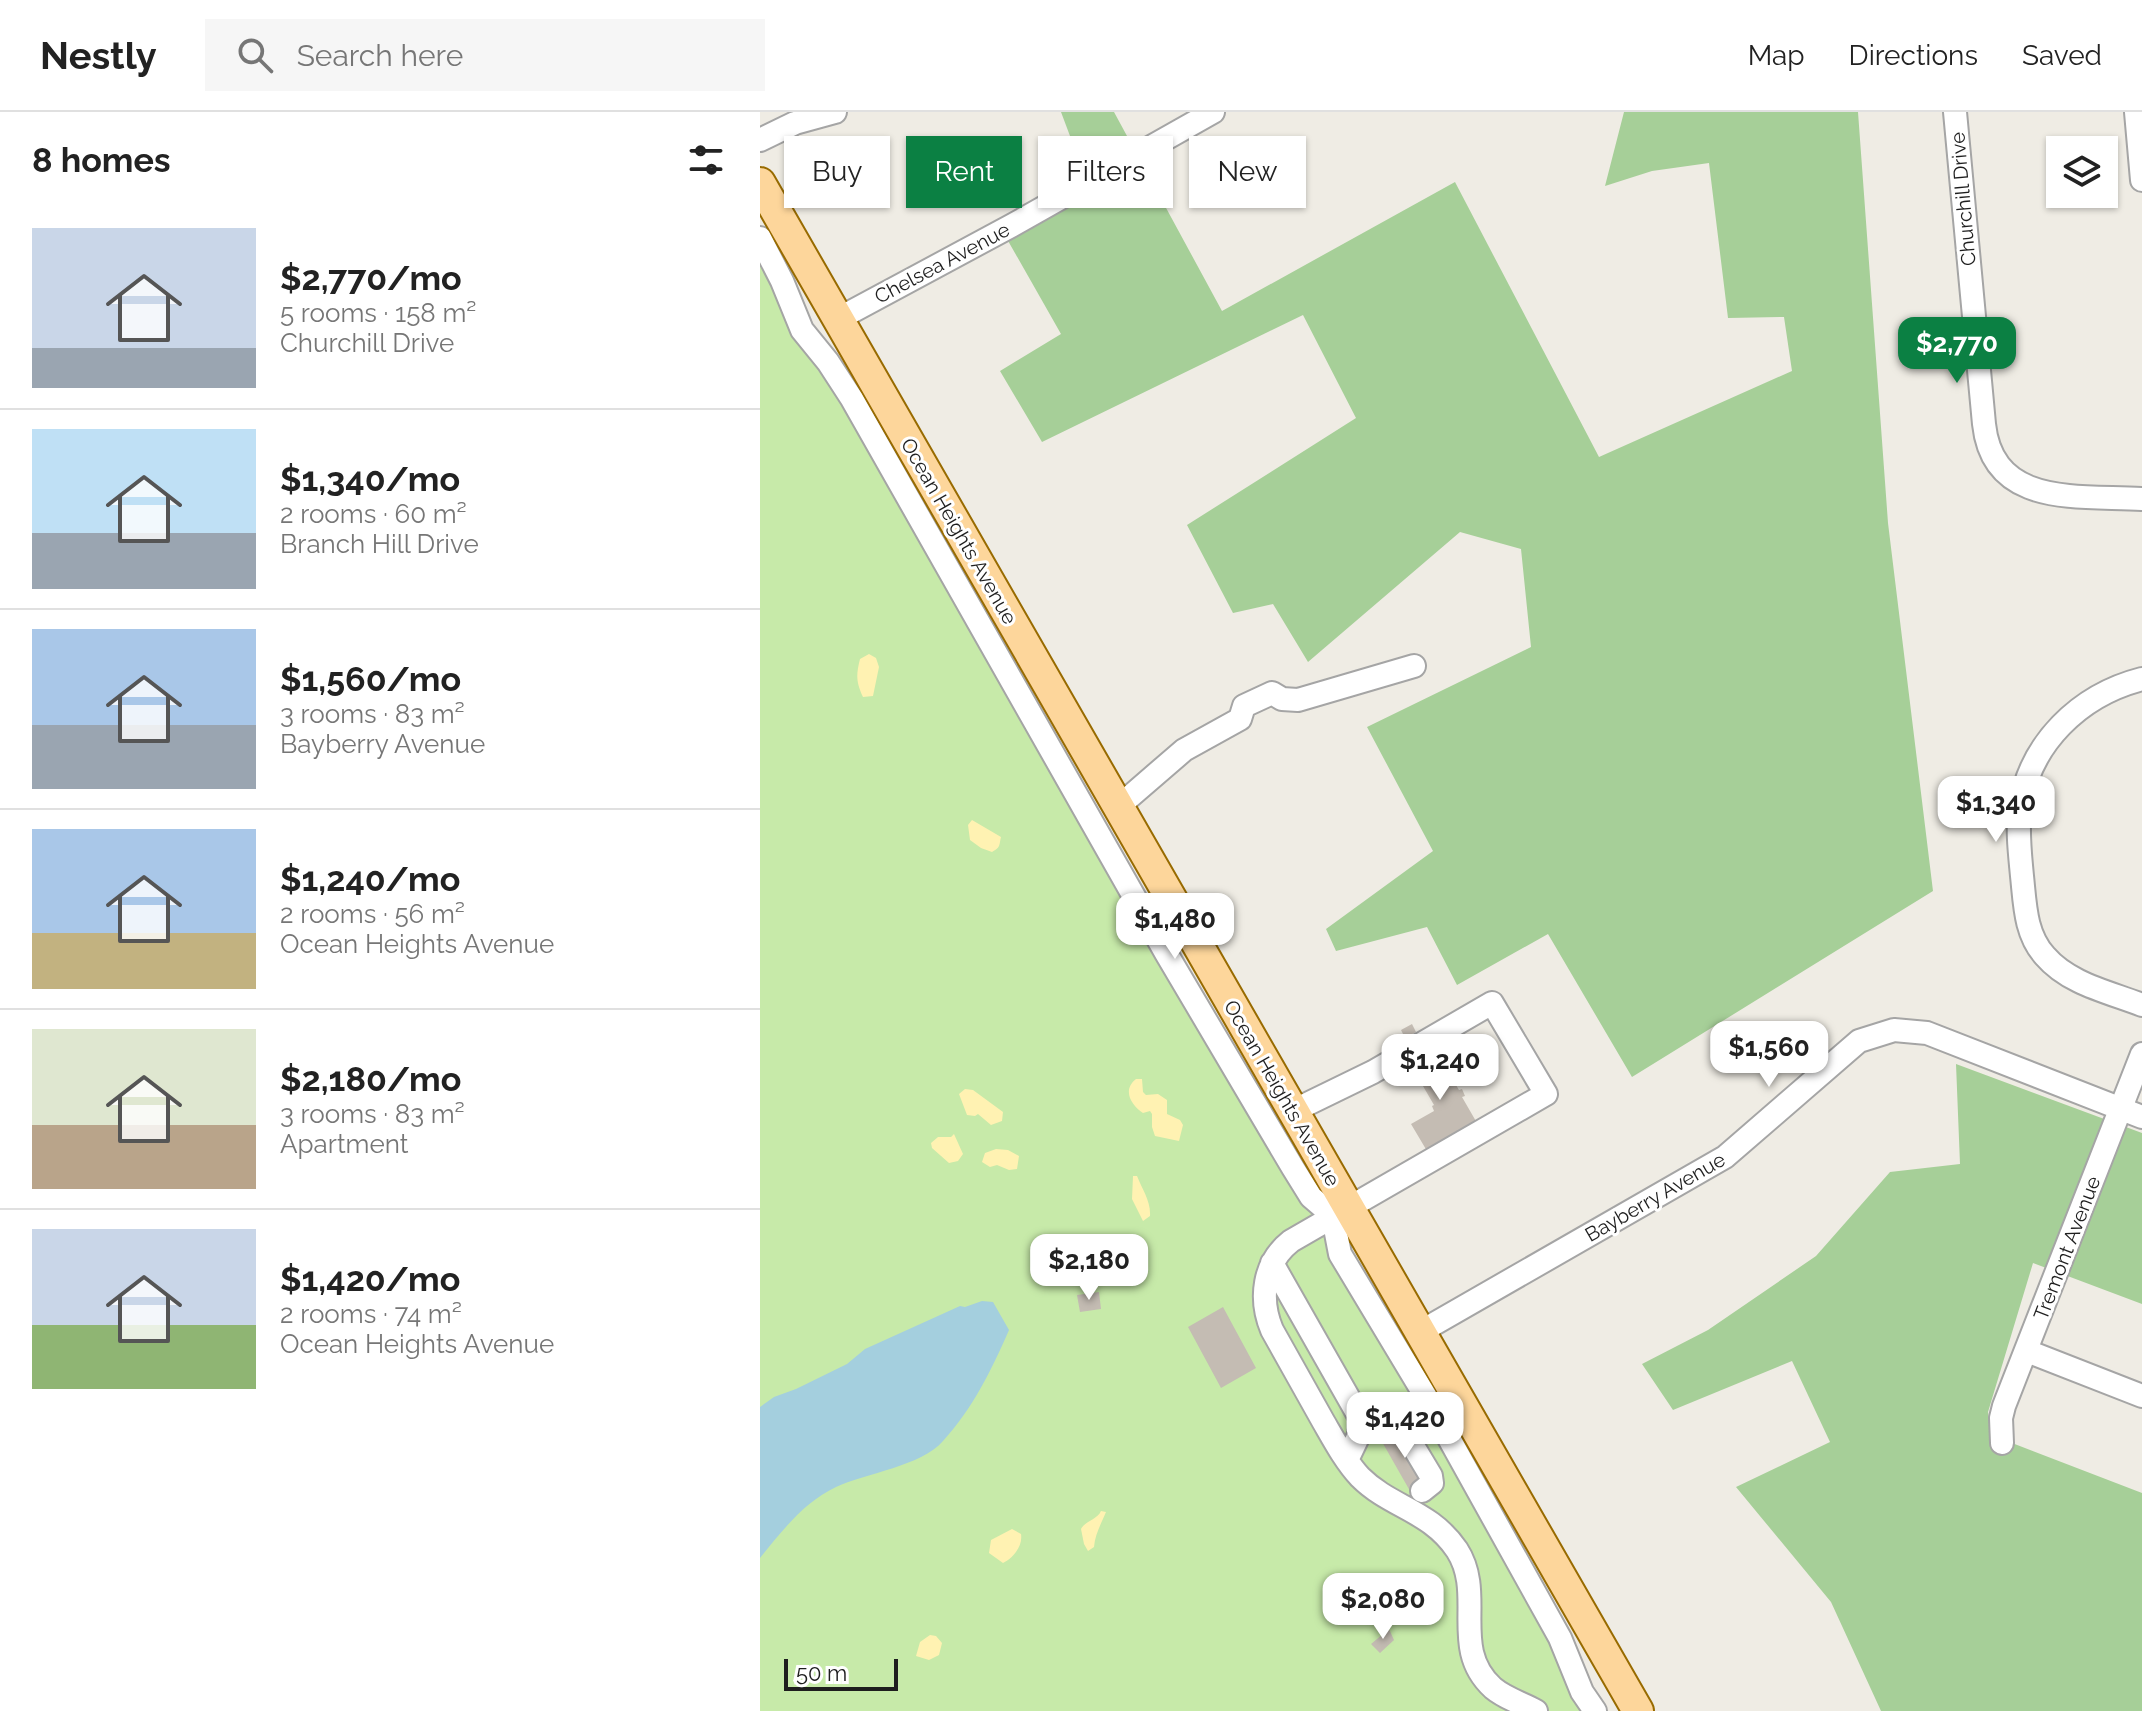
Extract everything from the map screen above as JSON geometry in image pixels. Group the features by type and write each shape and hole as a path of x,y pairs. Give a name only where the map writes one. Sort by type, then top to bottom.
{"main road":[{"name":"Ocean Heights Avenue","path":"760,183 1293,1111 1339,1213 1420,1332 1638,1711"}],"street":[{"path":"760,140 790,119 835,112"},
{"name":"Chelsea Avenue","path":"838,319 1213,112"},
{"name":"Churchill Drive","path":"1955,112 1984,424 1992,457 2011,479 2039,492 2142,499"},
{"path":"2136,112 2142,180"},
{"path":"760,238 802,330 852,399 1166,953 1293,1168 1311,1197 1339,1213"},
{"path":"1118,807 1184,750 1240,719 1244,706 1272,693 1282,699 1298,700 1414,666"},
{"path":"2142,679 2095,697 2055,731 2027,780 2019,823 2027,918 2041,951 2063,973 2142,1005"},
{"path":"1293,1111 1373,1072 1492,1003 1546,1094 1291,1241 1272,1263 1264,1296 1266,1317 1347,1460 1371,1486 1419,1496 1462,1560 1470,1591 1468,1640 1478,1669 1504,1696 1536,1711"},
{"name":"Bayberry Avenue","path":"1420,1332 1725,1157 1849,1048 1878,1033 1904,1030 1927,1033 2132,1113"},
{"name":"Tremont Avenue","path":"2002,1443 2002,1414 2132,1113 2142,1054"},
{"path":"1339,1213 1335,1228 1340,1254 1426,1397 1560,1638 1582,1692 1595,1711"},
{"path":"1272,1263 1354,1405 1378,1429"},
{"path":"2027,1351 2142,1396"},
{"path":"1347,1460 1378,1429 1394,1426 1404,1431 1431,1476 1432,1483 1419,1496"}],"green space":[{"path":"1061,112 1114,112 1127,136 1070,136"},
{"path":"1624,112 1858,112 1888,523 1933,891 1632,1077 1548,934 1457,985 1427,927 1336,951 1326,929 1433,851 1367,727 1531,647 1521,549 1460,532 1308,662 1273,604 1233,613 1187,525 1356,418 1303,315 1042,442 1000,371 1061,334 1003,232 1046,208 1166,208 1222,311 1455,182 1599,457 1792,371 1784,317 1728,318 1709,163 1652,171 1605,186"},
{"path":"760,231 1596,1711 760,1711"},
{"path":"1956,1064 2142,1133 2142,1304 2033,1263 1988,1412 1992,1443 2012,1443 2142,1493 2142,1711 1881,1711 1831,1602 1736,1487 1830,1442 1792,1361 1673,1410 1642,1364 1708,1330 1816,1256 1890,1172 1960,1164"}],"sand":[{"path":"869,654 876,658 879,667 873,696 863,697 858,670 860,659"},
{"path":"972,820 1001,837 997,849 992,852 970,840 968,825"},
{"path":"1136,1079 1142,1079 1146,1095 1158,1094 1167,1100 1167,1114 1180,1120 1183,1125 1179,1141 1155,1136 1152,1114 1150,1111 1143,1113 1130,1097 1130,1088"},
{"path":"965,1089 973,1090 1003,1112 1002,1121 991,1125 978,1114 967,1115 959,1094"},
{"path":"954,1134 963,1154 958,1161 949,1163 932,1148 931,1143 938,1137"},
{"path":"996,1149 1008,1150 1019,1156 1017,1169 1009,1170 997,1165 990,1167 982,1162 985,1153"},
{"path":"1133,1176 1137,1176 1149,1205 1150,1216 1143,1221 1132,1199"},
{"path":"1101,1511 1106,1512 1094,1547 1088,1551 1081,1529"},
{"path":"1012,1529 1021,1534 1019,1547 1003,1563 989,1553 991,1540"},
{"path":"930,1635 936,1636 942,1643 939,1655 929,1660 916,1656 920,1642"}],"water":[{"path":"993,1302 1009,1330 980,1388 943,1441 922,1457 824,1493 794,1518 760,1558 760,1407 774,1397 847,1364 865,1349 960,1306"}],"building":[{"path":"1412,1024 1416,1032 1405,1038 1401,1030"},
{"path":"1434,1048 1459,1090 1462,1089 1465,1096 1462,1097 1477,1123 1427,1151 1411,1124 1434,1111 1434,1105 1409,1062"},
{"path":"1099,1292 1101,1309 1080,1312 1077,1295"},
{"path":"1223,1307 1256,1368 1221,1388 1188,1327"},
{"path":"1401,1429 1429,1480 1410,1491 1381,1440"},
{"path":"1389,1629 1394,1640 1380,1653 1371,1644"}]}
